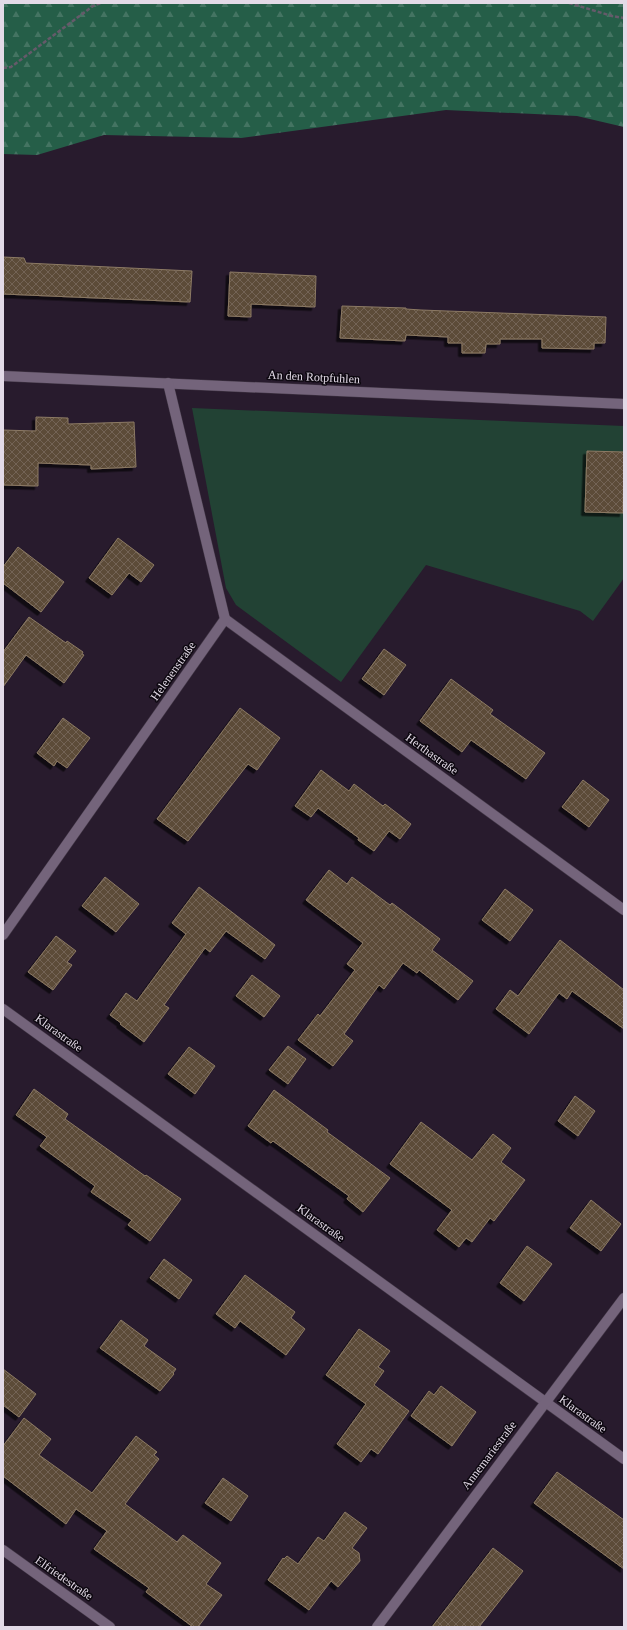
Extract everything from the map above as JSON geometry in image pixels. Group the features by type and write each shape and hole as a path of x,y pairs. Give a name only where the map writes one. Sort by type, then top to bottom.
{"street":[{"name":"An den Rotpfuhlen","path":"3,376 624,404"},
{"path":"168,383 225,619"},
{"name":"Herthastraße","path":"225,619 624,910"},
{"name":"Helenenstraße","path":"3,936 225,619"},
{"name":"Klarastraße","path":"3,1009 624,1459"},
{"name":"Annemariestraße","path":"377,1627 624,1298"},
{"name":"Elfriedestraße","path":"3,1550 110,1627"}],"path":[{"path":"3,68 11,67 93,6 101,3"},
{"path":"569,3 612,16 624,18"}],"green space":[{"path":"3,3 624,3 624,127 577,116 446,110 241,138 104,135 37,155 3,154"},
{"path":"192,408 624,426 624,578 593,621 580,611 426,565 341,682 236,605 226,588"}],"building":[{"path":"3,257 24,258 26,263 192,271 190,302 3,294"},
{"path":"230,272 316,276 315,307 251,304 251,317 228,316"},
{"path":"342,306 606,317 605,343 594,343 594,349 542,348 542,339 500,339 500,344 486,344 485,353 462,353 462,343 448,343 448,337 406,335 405,341 340,338"},
{"path":"36,417 68,418 68,424 134,422 136,467 91,469 91,465 38,463 38,486 3,485 3,430 36,431"},
{"path":"587,451 624,452 623,513 585,512"},
{"path":"118,538 154,565 141,582 129,573 112,595 89,578"},
{"path":"18,547 64,582 41,612 3,583 3,567"},
{"path":"29,617 66,643 67,641 83,652 82,654 84,655 64,683 26,655 3,687 3,652"},
{"path":"384,649 406,665 384,695 362,679"},
{"path":"451,679 493,710 490,714 545,753 526,779 471,740 462,752 420,721"},
{"path":"240,708 280,738 257,770 248,764 188,841 157,819"},
{"path":"63,718 90,738 67,768 57,761 54,766 37,753"},
{"path":"321,770 349,791 354,784 383,806 385,804 411,824 400,839 389,831 374,851 318,808 311,817 295,806"},
{"path":"583,780 609,800 589,827 562,807"},
{"path":"329,870 347,884 352,877 390,905 392,903 440,939 432,950 473,981 458,1000 419,970 417,973 403,963 384,989 379,985 344,1034 353,1041 333,1066 298,1040 318,1014 320,1016 355,970 347,964 363,943 306,900"},
{"path":"105,877 139,904 116,932 82,906"},
{"path":"199,887 275,945 265,959 226,931 210,952 205,948 164,1005 169,1008 144,1042 110,1015 126,993 137,1001 186,934 172,923"},
{"path":"505,889 533,910 510,941 482,920"},
{"path":"56,936 76,951 67,962 72,965 53,990 28,972"},
{"path":"560,940 624,990 624,1029 572,991 567,999 559,993 529,1034 496,1009 510,990 518,996"},
{"path":"252,975 280,996 264,1017 236,996"},
{"path":"288,1046 306,1059 288,1084 269,1070"},
{"path":"189,1047 215,1066 195,1094 168,1074"},
{"path":"34,1089 68,1114 65,1119 145,1176 146,1175 181,1199 150,1241 128,1225 132,1220 91,1192 95,1186 40,1146 47,1137 16,1115"},
{"path":"274,1090 328,1130 327,1132 390,1178 363,1212 347,1199 349,1196 273,1141 271,1143 248,1126"},
{"path":"575,1096 595,1111 578,1136 558,1121"},
{"path":"421,1122 472,1160 493,1134 511,1148 501,1162 525,1180 494,1221 490,1218 472,1242 466,1238 459,1247 437,1230 452,1210 390,1164"},
{"path":"591,1200 621,1224 601,1251 570,1228"},
{"path":"527,1246 552,1264 524,1301 500,1283"},
{"path":"164,1259 192,1280 179,1299 150,1278"},
{"path":"245,1275 295,1312 291,1318 305,1329 286,1355 240,1321 235,1328 216,1314"},
{"path":"121,1320 148,1340 144,1346 176,1369 173,1373 174,1374 160,1391 100,1348"},
{"path":"359,1329 390,1351 378,1367 384,1371 374,1385 409,1411 378,1454 371,1449 361,1462 337,1444 366,1404 326,1375"},
{"path":"3,1369 36,1394 19,1417 3,1405"},
{"path":"441,1386 476,1412 452,1446 411,1416 429,1391 434,1395"},
{"path":"24,1418 51,1439 39,1455 92,1493 136,1436 157,1452 154,1455 159,1459 125,1504 177,1542 183,1535 221,1563 206,1584 222,1595 198,1627 193,1627 146,1592 149,1588 94,1549 107,1531 76,1509 66,1524 3,1476 3,1446"},
{"path":"557,1472 624,1520 624,1569 534,1503"},
{"path":"223,1478 248,1496 231,1521 205,1503"},
{"path":"345,1512 367,1528 352,1548 359,1553 360,1561 338,1587 331,1581 309,1610 268,1580 283,1558 284,1559 287,1556 298,1564 318,1537 324,1541"},
{"path":"493,1548 523,1571 479,1627 432,1627"}]}
